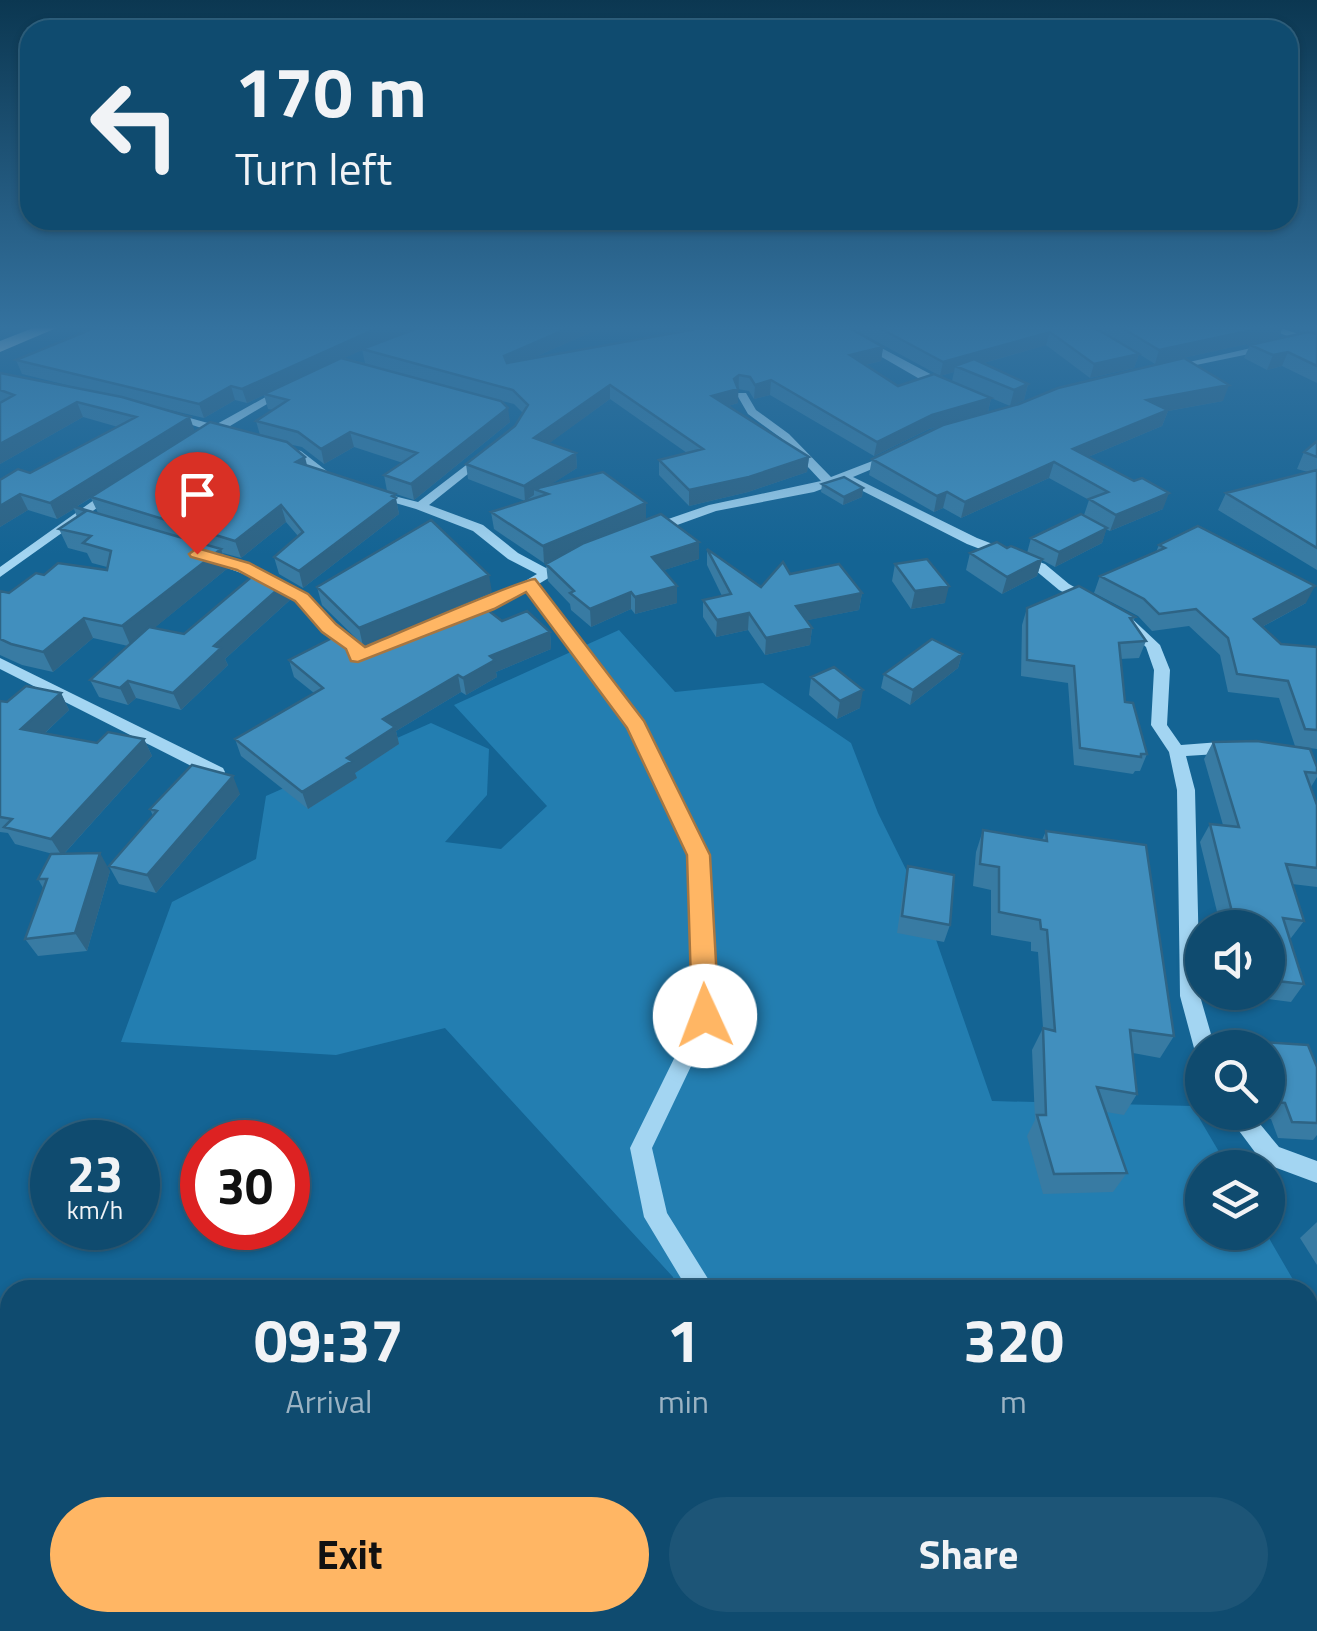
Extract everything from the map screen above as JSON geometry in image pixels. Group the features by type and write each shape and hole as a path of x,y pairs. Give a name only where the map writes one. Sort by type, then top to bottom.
{"street":[{"path":"200,438 265,402"},
{"path":"746,402 752,412 837,480 1040,567 1064,587 1131,622 1153,645 1162,670 1159,726 1176,751 1186,790 1190,996 1200,1030"},
{"path":"156,413 234,435"},
{"path":"267,445 297,453 349,488 420,506 478,528 536,578 636,726 698,855 705,1016 641,1148 656,1217 696,1280"},
{"path":"420,506 498,445"},
{"path":"630,533 675,523 713,508 837,480 906,452"},
{"path":"0,573 128,483"},
{"path":"78,516 103,526"},
{"path":"184,550 243,566 302,598 329,628 355,646 358,656 382,647"},
{"path":"442,621 487,605 572,558"},
{"path":"0,663 218,772"},
{"path":"1176,751 1244,748"},
{"path":"1251,1130 1271,1155 1317,1172"}],"shaded area":[{"path":"619,630 675,692 763,683 851,743 878,813 925,908 992,1101 1185,1106 1185,1130 1206,1130 1218,1150 1185,1150 1185,1250 1276,1250 1293,1280 674,1280 445,1028 336,1055 121,1042 172,902 256,859 266,796 431,723 489,749 487,795 445,842 501,849 547,806 454,705"}],"building":[{"path":"2,402 77,402 0,444"},
{"path":"77,402 139,402 190,417 50,503 20,494 0,506 0,480 18,469 30,473 136,417"},
{"path":"285,402 502,402 508,408 411,484 384,475 417,453 350,432 321,449 298,432 256,421"},
{"path":"525,402 585,402 534,438 576,453 524,486 466,464 515,426 528,405"},
{"path":"635,402 722,402 809,457 749,477 689,490 659,460 703,449"},
{"path":"809,402 977,402 932,415 877,442"},
{"path":"1151,402 1168,410 1073,449 1134,481 1142,478 1169,493 1116,515 1089,499 1108,492 1054,462 965,502 947,492 937,496 872,459 943,425 1019,404"},
{"path":"210,422 287,442 305,457 296,462 395,494 392,496 396,498 299,571 274,557 303,532 281,505 235,541 91,497"},
{"path":"1317,441 1317,457 1304,452"},
{"path":"1317,470 1317,548 1226,493"},
{"path":"603,472 646,503 543,546 491,512 548,494 534,489"},
{"path":"844,477 863,488 844,497 822,484"},
{"path":"72,506 221,549 122,626 84,618 43,652 0,639 0,591 9,593 58,563 107,570 111,551 83,543 91,536 59,529 86,511"},
{"path":"661,514 699,542 652,557 677,586 635,597 631,592 590,609 570,593 574,591 546,564 584,543"},
{"path":"1081,514 1107,528 1059,552 1031,538"},
{"path":"431,520 489,575 359,628 317,587"},
{"path":"1198,526 1315,586 1254,619 1281,644 1317,647 1317,730 1305,729 1288,681 1237,674 1228,638 1196,609 1159,614 1144,599 1100,576 1165,548 1159,545"},
{"path":"997,542 1042,559 1007,577 970,553"},
{"path":"707,549 761,587 783,562 790,574 839,564 862,593 796,606 812,628 766,638 749,613 717,620 703,600 731,594"},
{"path":"927,559 949,586 915,591 895,564"},
{"path":"261,569 285,583 214,646 221,648 173,693 128,681 120,688 90,680 149,627 184,634"},
{"path":"1079,586 1135,617 1130,618 1146,641 1119,643 1125,702 1133,703 1147,754 1141,757 1080,748 1074,666 1027,660 1027,608"},
{"path":"476,601 502,621 527,611 550,632 490,656 495,660 463,678 458,675 383,719 395,727 347,758 352,761 302,792 235,739 323,688 289,660 338,635 347,647 355,649"},
{"path":"932,639 962,654 913,690 884,674"},
{"path":"834,667 863,690 840,701 811,677"},
{"path":"26,686 61,693 21,729 97,743 108,732 144,739 51,839 4,827 12,819 0,817 0,701 7,702"},
{"path":"1257,741 1310,749 1317,773 1305,772 1317,805 1317,868 1286,864 1304,921 1285,918 1285,910 1232,910 1210,824 1239,827 1213,742"},
{"path":"192,765 233,776 147,875 109,866 157,811 150,809"},
{"path":"983,830 1047,841 1046,831 1146,845 1174,1036 1130,1030 1137,1094 1097,1087 1127,1173 1054,1174 1037,1115 1046,1115 1043,1028 1055,1031 1047,930 1041,929 1040,920 999,912 999,867 980,864"},
{"path":"100,853 75,933 25,939 47,879 38,879 51,854"},
{"path":"908,866 954,875 950,925 902,916"},
{"path":"1285,924 1304,984 1285,982"},
{"path":"1285,1044 1308,1045 1317,1067 1317,1123 1292,1122 1285,1103"}],"route":[{"path":"197,554 243,566 302,598 329,628 355,646 358,656 487,605 528,583 636,726 698,855 705,1016"}]}
